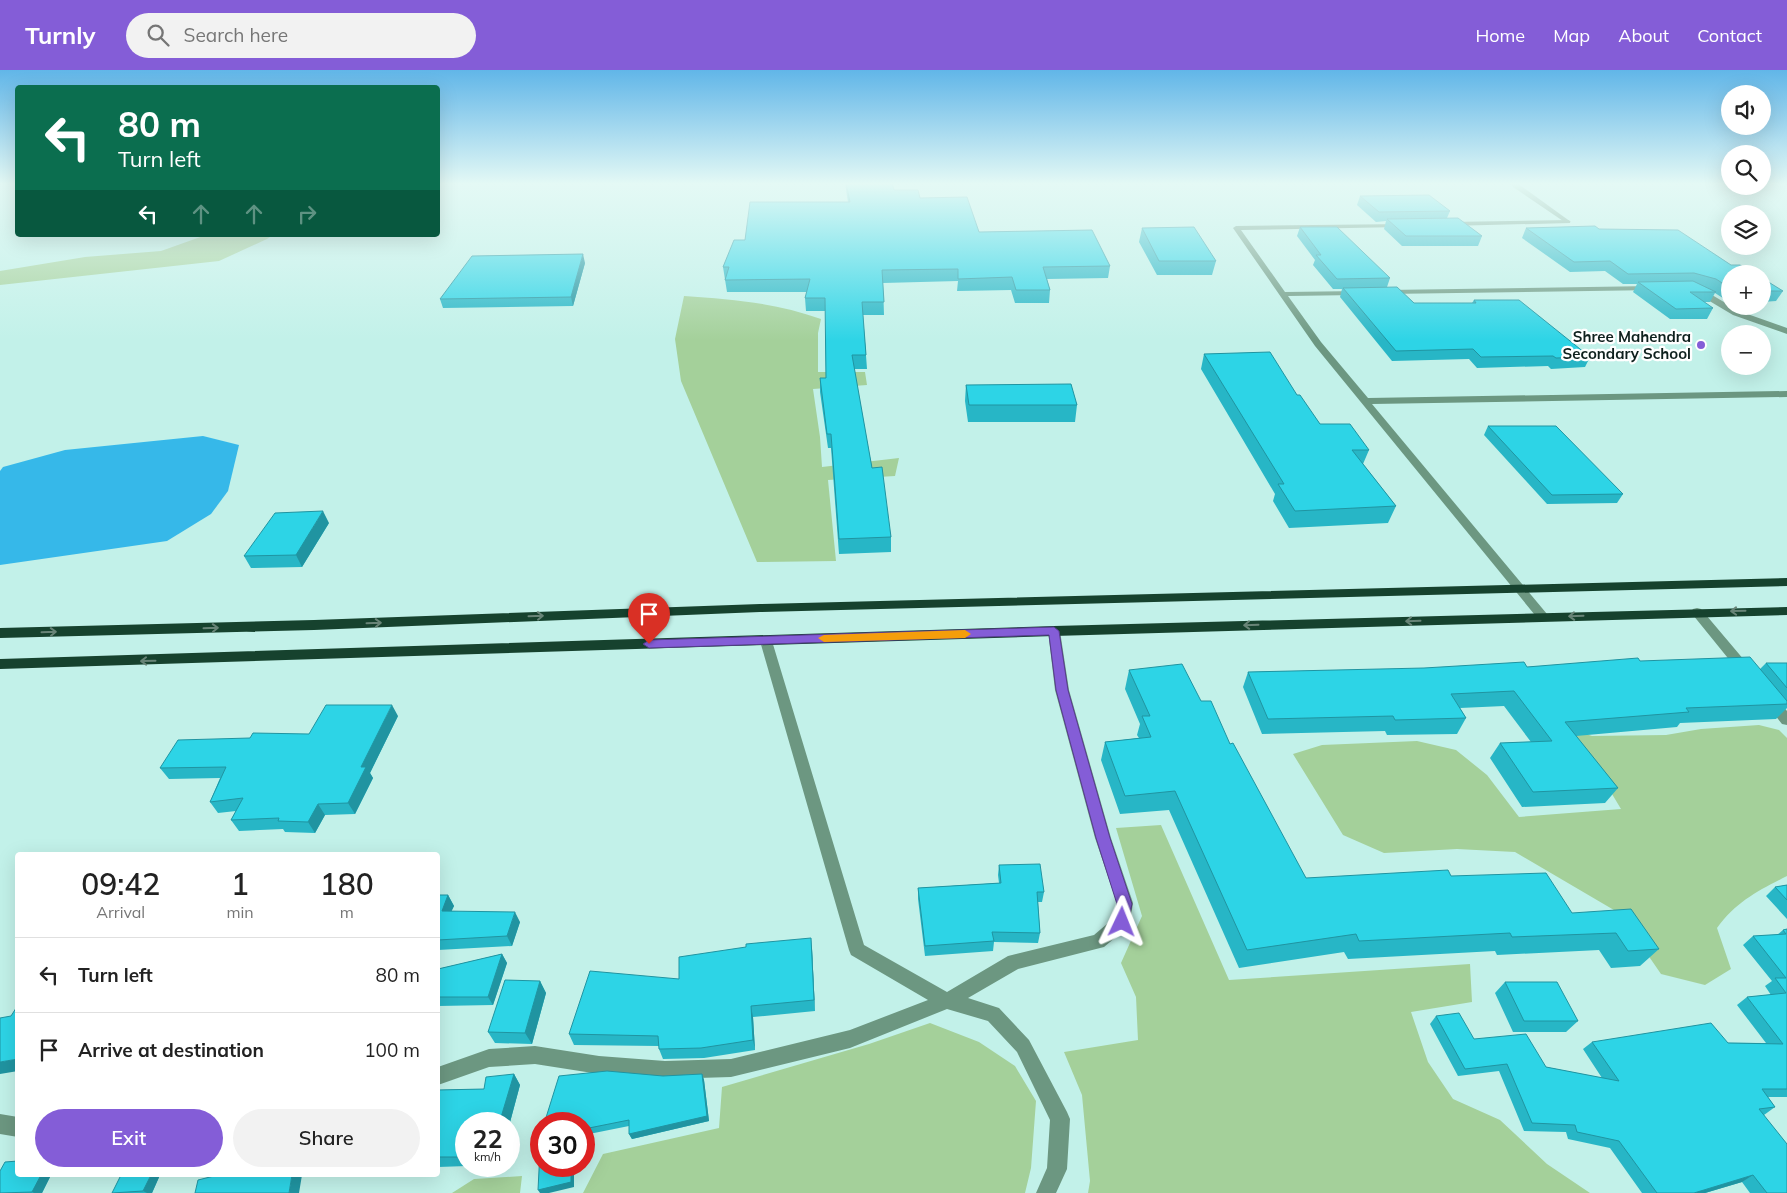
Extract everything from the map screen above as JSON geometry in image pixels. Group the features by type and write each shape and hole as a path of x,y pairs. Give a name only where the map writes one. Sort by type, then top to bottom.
{"highway":[{"path":"0,633 314,625 760,608 1787,582"},
{"path":"0,664 1054,631 1787,611"}],"street":[{"path":"1241,235 1318,344 1363,401 1543,617"},
{"path":"1381,292 1658,287"},
{"path":"1688,287 1706,294 1736,313 1787,331"},
{"path":"1282,294 1362,293"},
{"path":"1363,401 1787,394"},
{"path":"1697,612 1751,677"},
{"path":"440,1075 489,1058 535,1055 599,1065 665,1070 731,1068 850,1039 947,1001 1014,962 1098,942 1122,922 1125,904 1103,838 1062,690 1054,631"},
{"path":"766,640 857,950 947,1001 993,1014 1022,1046 1060,1119 1057,1169 1046,1193"},
{"path":"1763,691 1787,720"},
{"path":"0,1124 15,1126"}],"green space":[{"path":"200,237 270,237 219,261 0,285 0,271 85,257 161,251"},
{"path":"684,296 753,303 787,309 821,319 818,333 818,372 865,372 867,385 813,389 822,467 899,458 895,476 828,480 836,561 757,562 681,381 675,339"},
{"path":"1759,725 1779,730 1787,738 1787,876 1757,892 1740,904 1717,928 1731,969 1705,985 1661,974 1619,913 1515,852 1457,849 1384,853 1343,835 1293,754 1322,745 1417,741 1456,750 1487,775 1519,817 1621,809 1597,769 1567,728 1592,736 1666,735 1701,729"},
{"path":"1161,825 1229,980 1470,964 1472,1002 1411,1012 1428,1062 1453,1099 1500,1120 1547,1164 1590,1193 1088,1193 1090,1181 1082,1095 1064,1052 1138,1040 1136,997 1121,963 1142,916 1116,828"},
{"path":"930,1023 979,1042 1015,1066 1036,1101 1031,1168 1025,1193 583,1193 591,1177 595,1177 595,1170 603,1154 719,1128 722,1087 869,1044"},
{"path":"522,1176 520,1193 452,1193 474,1179"}],"water":[{"path":"203,436 239,445 228,491 211,514 167,541 0,565 0,471 3,467 65,450"}],"building":[{"path":"746,235 1095,235 1110,266 1043,267 1050,290 1016,290 1012,277 958,279 958,269 882,270 884,302 862,302 866,355 852,355 872,468 882,467 891,537 839,539 831,434 827,434 820,378 826,378 825,298 805,298 810,279 725,280 729,267 723,267 734,240 745,240"},
{"path":"1146,235 1199,235 1216,261 1159,261"},
{"path":"1306,235 1346,235 1390,278 1337,279 1316,255 1321,255"},
{"path":"1405,235 1482,236 1406,236"},
{"path":"1536,235 1686,235 1731,265 1721,265 1721,282 1694,273 1628,274 1610,261 1574,262"},
{"path":"583,254 571,297 440,299 472,256"},
{"path":"1693,281 1716,292 1690,292 1713,308 1676,309 1638,282"},
{"path":"1771,284 1783,291 1771,291"},
{"path":"1397,287 1414,303 1476,303 1474,300 1519,300 1590,357 1481,357 1473,349 1396,351 1343,288"},
{"path":"1270,352 1297,395 1300,395 1320,424 1350,424 1369,450 1352,450 1396,506 1295,511 1278,484 1284,484 1204,354"},
{"path":"1071,384 1077,405 969,405 966,385"},
{"path":"1488,426 1556,426 1623,494 1552,495"},
{"path":"323,511 296,555 244,556 275,513"},
{"path":"1750,657 1787,701 1787,704 1686,708 1689,712 1565,722 1618,788 1533,792 1500,743 1552,741 1514,691 1451,694 1466,718 1395,720 1393,716 1268,719 1248,672 1424,668 1524,662 1527,667 1638,658 1640,661"},
{"path":"1766,663 1787,663 1787,688"},
{"path":"1182,664 1201,701 1211,701 1230,744 1233,743 1306,878 1448,870 1451,876 1546,873 1572,913 1631,909 1659,949 1628,951 1616,933 1512,937 1510,933 1359,941 1356,934 1247,950 1175,791 1125,796 1105,742 1151,737 1142,716 1150,716 1129,670"},
{"path":"326,705 392,705 361,767 366,767 348,803 318,804 308,822 278,821 279,818 231,820 243,798 210,802 226,767 160,768 178,740 250,738 253,733 309,734"},
{"path":"1040,864 1044,892 1037,892 1040,933 992,932 994,941 925,946 918,888 1001,883 999,865"},
{"path":"1787,885 1787,900 1775,887"},
{"path":"440,895 448,895 442,911 515,912 507,936 440,940"},
{"path":"1787,929 1787,1089 1762,1089 1775,1107 1759,1109 1787,1144 1787,1193 1767,1193 1753,1175 1694,1193 1657,1193 1619,1141 1577,1132 1575,1125 1532,1123 1507,1064 1465,1069 1436,1016 1459,1013 1474,1039 1526,1034 1546,1067 1619,1081 1592,1042 1711,1023 1728,1043 1783,1044 1747,997 1786,993 1775,978 1786,978 1753,936 1786,934 1783,930"},
{"path":"811,938 814,1000 751,1006 753,1040 701,1048 659,1049 658,1036 569,1034 590,971 679,979 679,957 746,947 746,944"},
{"path":"502,954 488,997 440,997 440,969"},
{"path":"505,980 540,981 525,1033 488,1032"},
{"path":"1505,982 1557,982 1578,1021 1524,1021"},
{"path":"15,1010 15,1060 0,1062 0,1018 11,1016"},
{"path":"607,1071 663,1076 702,1074 707,1116 629,1134 629,1120 595,1127 595,1112 548,1112 559,1076"},
{"path":"514,1074 503,1112 455,1112 455,1157 440,1157 440,1090 484,1089 486,1077"},
{"path":"15,1161 15,1177 40,1177 32,1192 0,1193 0,1171 5,1162"},
{"path":"120,1177 150,1177 143,1191 112,1193"},
{"path":"210,1177 292,1177 289,1193 195,1193 198,1180"},
{"path":"539,1177 571,1177 571,1182 538,1190"}],"slow traffic":[{"path":"824,638 965,634"}],"place":[{"name":"Shree Mahendra Secondary School","path":"1701,345"}],"route":[{"path":"649,644 1054,631 1062,690 1103,838 1125,904 1122,922"}]}
